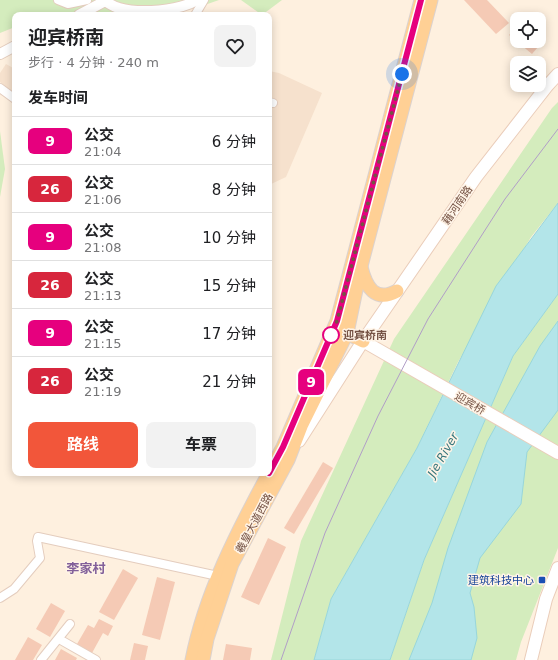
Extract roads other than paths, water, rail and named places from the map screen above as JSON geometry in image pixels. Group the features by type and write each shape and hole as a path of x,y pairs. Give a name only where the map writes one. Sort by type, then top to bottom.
{"main road":[{"name":"羲皇大道西路","path":"272,467 283,447 337,321 421,0"},
{"name":"羲皇大道西路","path":"203,660 207,639 232,564 288,460 302,424 347,333 361,266 431,0"},
{"name":"藉河南路","path":"288,460 363,341 476,177 558,74"},
{"path":"361,266 367,286 372,291 384,295 397,291"},
{"path":"337,321 347,333 363,341"},
{"name":"迎宾桥","path":"363,341 558,453"},
{"name":"羲皇大道西路","path":"192,660 196,640 218,576 268,476"},
{"path":"531,660 546,599 558,568"}],"street":[{"path":"58,0 68,4 87,0"},
{"path":"84,12 104,1 118,8 146,12 188,6 197,0"},
{"path":"197,12 204,0"},
{"path":"0,54 12,48"},
{"path":"0,88 12,97"},
{"path":"0,598 14,589 40,558 36,541 38,537 218,576"},
{"path":"41,660 70,624"},
{"path":"59,638 96,660"}],"water":[{"name":"Jie River","path":"558,203 558,294 513,356 424,560 390,660 314,660 331,599 417,448 496,286"},
{"path":"558,321 558,410 527,452 521,504 480,558 470,593 474,607 477,638 471,660 409,660 432,603 448,548 487,442 540,346"}],"tram line":[{"path":"281,660 325,533 378,416 428,319 505,199 558,129"}],"place":[{"name":"迎宾桥南","path":"331,335"},
{"name":"建筑科技中心","path":"542,580"}],"district":[{"name":"李家村","path":"86,568"}]}
